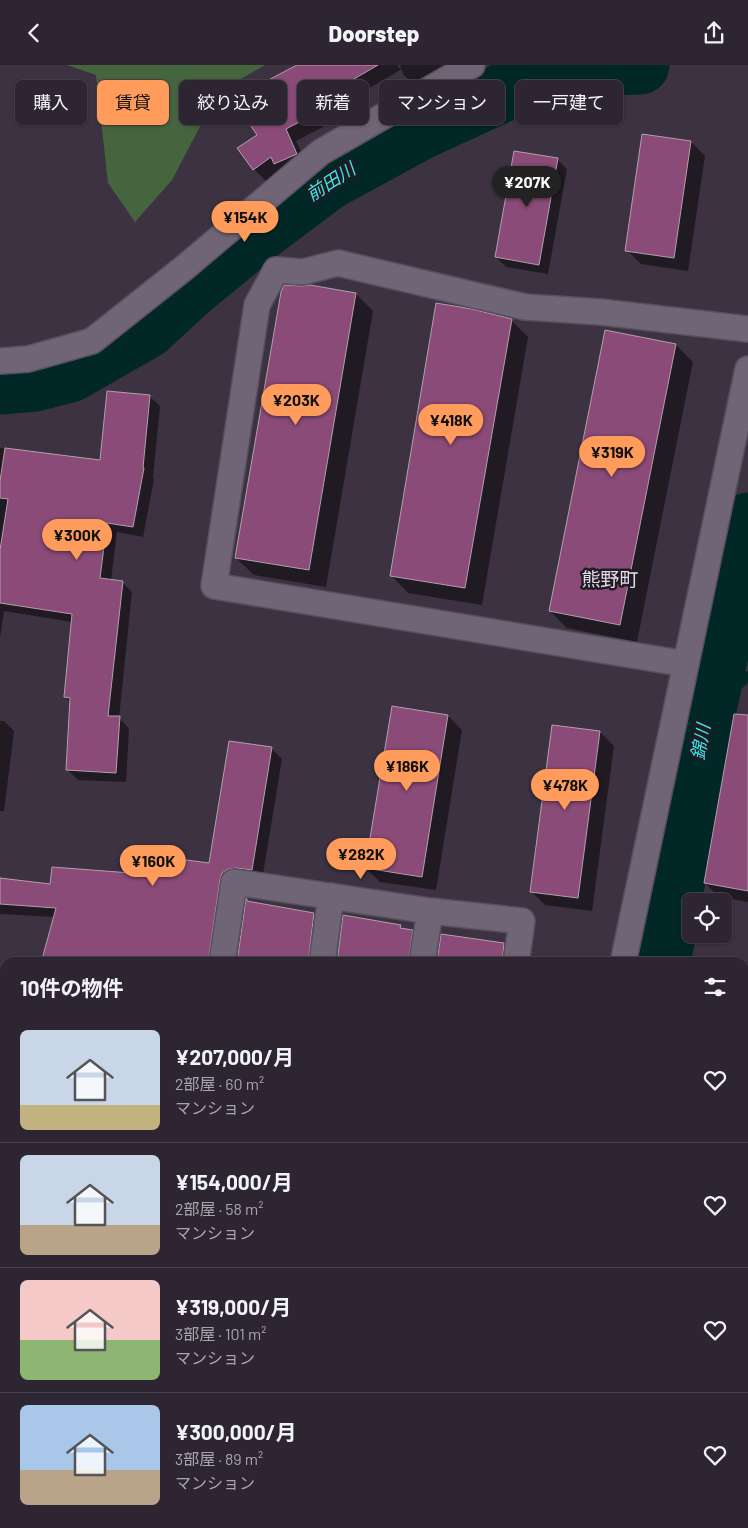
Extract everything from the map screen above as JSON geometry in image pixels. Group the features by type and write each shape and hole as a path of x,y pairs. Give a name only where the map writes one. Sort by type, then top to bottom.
{"street":[{"path":"0,361 28,359 92,341 184,268 321,152 472,65"},
{"path":"686,665 214,586 257,305 276,270 303,272 338,263 525,307 601,312 748,329"},
{"path":"624,957 748,369"},
{"path":"223,957 234,882 430,911 522,921 517,957"},
{"path":"323,957 331,896"},
{"path":"423,957 430,911"}],"green space":[{"path":"67,65 265,65 239,80 179,80 179,125 201,125 172,180 135,222 108,183 102,125 169,125 169,80 97,80 97,84 96,75"}],"building":[{"path":"297,65 378,65 352,80 297,80 297,123 286,129 297,154 274,164 271,157 253,170 237,148 257,135 250,125 287,125 287,80 268,80"},
{"path":"642,134 691,141 674,258 625,251"},
{"path":"514,151 558,158 539,265 495,257"},
{"path":"284,285 310,285 356,293 309,570 235,558 281,292"},
{"path":"436,303 472,309 512,319 465,588 390,576"},
{"path":"605,330 676,344 620,625 549,611"},
{"path":"107,391 150,395 144,468 133,527 107,523 100,578 123,581 108,716 120,716 116,773 66,770 70,698 64,697 72,614 0,603 0,550 8,499 0,498 0,481 5,448 100,460"},
{"path":"392,706 448,715 422,877 365,868"},
{"path":"734,714 748,715 748,891 704,883"},
{"path":"552,725 600,731 578,898 530,892"},
{"path":"229,741 272,747 252,870 236,868 228,869 222,873 209,957 43,957 56,908 0,904 0,878 50,884 52,867 131,873 134,853 209,863"},
{"path":"246,898 247,901 314,913 309,957 238,957"},
{"path":"343,915 401,925 400,928 413,930 409,957 338,957"},
{"path":"441,934 504,943 503,957 438,957"}],"waterway":[{"name":"前田川","path":"0,385 35,382 70,373 147,329 189,290 261,231 329,180 419,131 506,91 574,67 640,65"},
{"name":"錦川","path":"662,957 706,714 748,522"},
{"path":"706,714 748,676"}],"district":[{"name":"熊野町","path":"610,579"}]}
